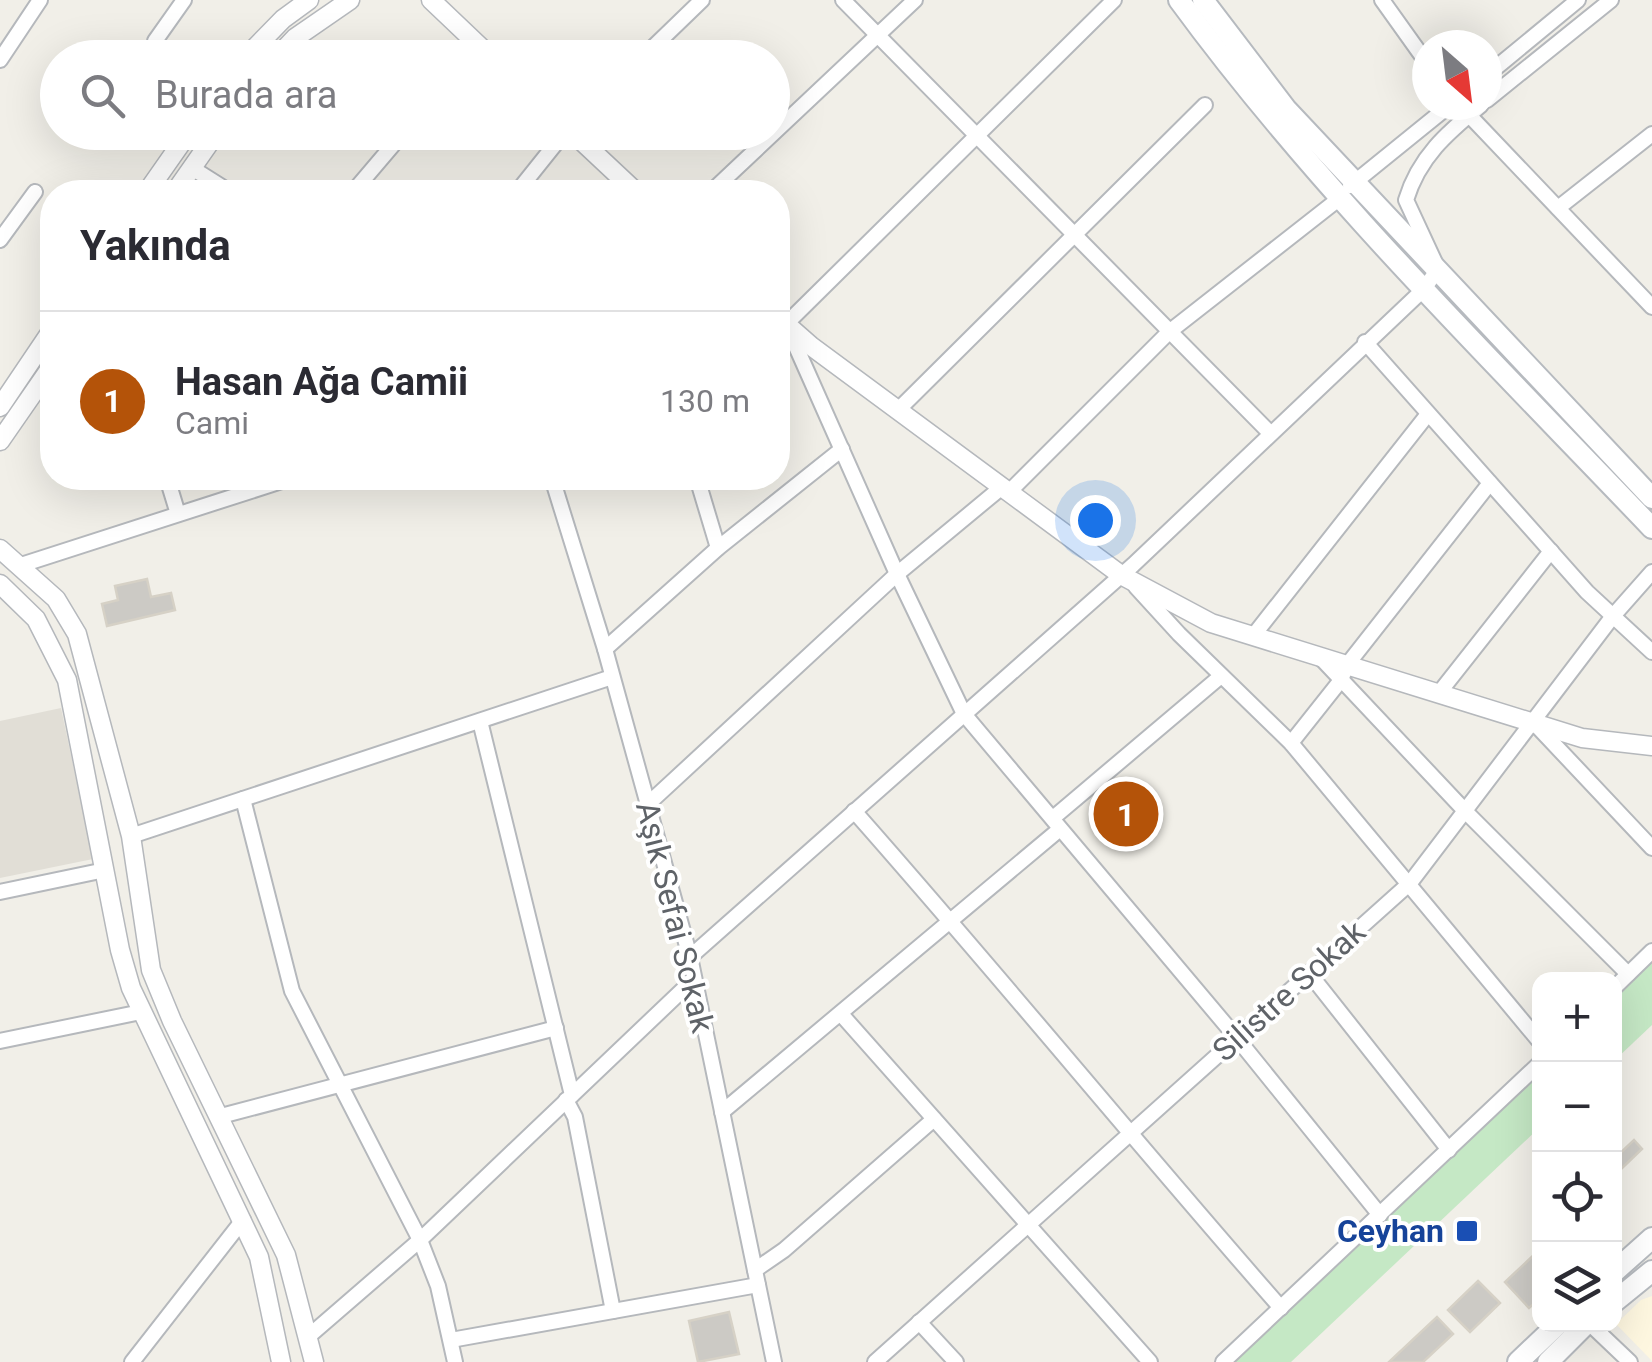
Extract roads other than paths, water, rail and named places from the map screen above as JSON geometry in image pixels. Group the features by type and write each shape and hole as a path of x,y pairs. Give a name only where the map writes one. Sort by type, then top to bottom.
{"main road":[{"path":"1179,0 1272,120 1344,192 1438,270 1652,498"},
{"path":"1203,0 1344,192 1424,289 1652,528"},
{"path":"1622,1265 1652,1238"},
{"path":"1622,1296 1647,1279"},
{"path":"1518,1362 1550,1332"},
{"path":"1548,1362 1580,1332"}],"street":[{"path":"0,60 40,0"},
{"path":"157,40 184,0"},
{"path":"262,40 283,18 309,0"},
{"path":"294,40 350,0"},
{"path":"431,0 468,40"},
{"path":"661,40 702,0"},
{"path":"844,0 1270,434"},
{"path":"790,118 915,0"},
{"path":"790,312 978,136 1114,0"},
{"path":"1382,0 1412,43"},
{"path":"1502,63 1578,0"},
{"path":"1502,88 1610,0"},
{"path":"898,410 1205,105"},
{"path":"648,804 897,574 1006,490 1170,332 1432,120"},
{"path":"690,958 964,714 1126,577 1364,342 1424,289 1438,270 1406,200 1414,174 1435,144 1463,120"},
{"path":"1483,120 1558,208 1652,307"},
{"path":"1558,208 1652,134"},
{"path":"155,180 176,150"},
{"path":"184,180 204,150"},
{"path":"363,180 389,150"},
{"path":"527,180 551,150"},
{"path":"591,150 623,180"},
{"path":"724,180 756,150"},
{"path":"192,168 211,180"},
{"path":"0,240 35,192"},
{"path":"790,326 1126,577 1211,624 1319,656 1344,672 1467,813 1628,974"},
{"path":"790,337 964,714 1380,1215"},
{"path":"1364,342 1550,551 1652,652"},
{"path":"0,407 40,348"},
{"path":"0,441 40,383"},
{"path":"1253,636 1428,414"},
{"path":"604,650 718,548 842,450"},
{"path":"1291,744 1490,483"},
{"path":"171,490 178,514"},
{"path":"21,565 253,490"},
{"name":"Aşık Sefai Sokak","path":"556,490 690,958 774,1362"},
{"path":"701,490 718,548"},
{"path":"0,549 56,600 77,634 131,836 151,970 286,1255 314,1362"},
{"path":"1440,693 1550,551"},
{"name":"Silistre Sokak","path":"875,1362 1410,884 1613,616 1652,572"},
{"path":"1126,577 1291,744 1532,1032"},
{"path":"0,584 36,618 67,680 120,950 141,1012 259,1256 281,1362"},
{"path":"1344,672 1440,693 1582,738 1652,746"},
{"path":"722,1112 950,920 1222,676"},
{"path":"131,836 612,677"},
{"path":"480,721 556,1028 614,1311"},
{"path":"1533,722 1652,848"},
{"path":"243,798 292,991 420,1240 438,1286 455,1362"},
{"path":"854,811 1281,1308"},
{"path":"0,892 104,870"},
{"path":"1622,980 1652,952"},
{"path":"1309,972 1449,1150"},
{"path":"309,1336 420,1240 694,979"},
{"path":"0,1041 141,1012"},
{"path":"841,1014 1150,1362"},
{"path":"221,1116 556,1028"},
{"path":"1224,1362 1532,1070"},
{"path":"451,1340 614,1311 756,1278 934,1120"},
{"path":"132,1362 243,1220"},
{"path":"919,1322 956,1362"},
{"path":"1597,1332 1630,1362"}],"place":[{"name":"Hasan Ağa Camii","path":"1126,814"},
{"name":"Ceyhan","path":"1467,1231"}]}
